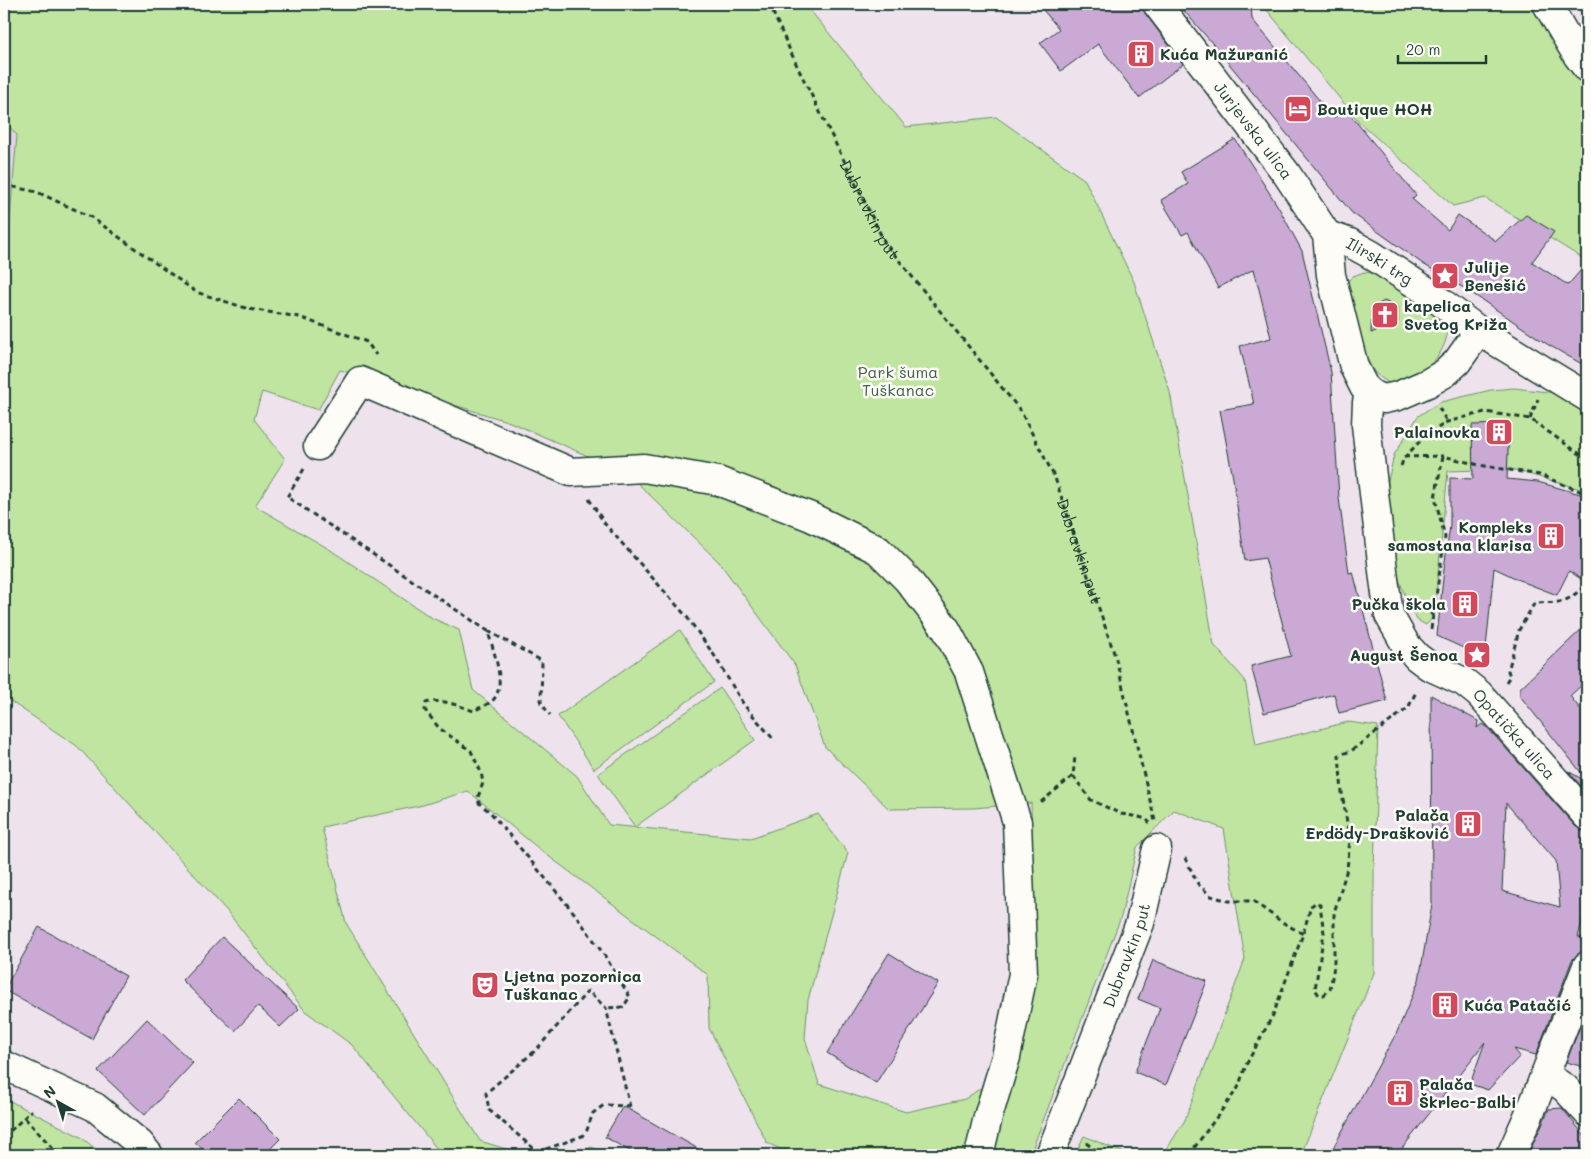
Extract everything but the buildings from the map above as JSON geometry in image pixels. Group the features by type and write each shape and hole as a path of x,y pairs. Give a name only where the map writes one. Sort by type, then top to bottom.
{"street":[{"name":"Jurjevska ulica","path":"1157,4 1286,173 1327,235"},
{"path":"1546,4 1587,68"},
{"name":"Ilirski trg","path":"1371,394 1361,383 1354,367 1331,275 1327,235 1350,243 1370,254 1425,290 1479,331 1587,397"},
{"path":"1429,666 1406,645 1390,615 1366,425 1367,402 1371,394 1384,399 1391,398 1428,383 1445,373 1457,362 1479,331"},
{"path":"318,446 360,381 571,472 644,468 718,481 811,517 878,550 907,579 946,629 970,672 1017,822 1023,974 1006,1057 979,1155"},
{"name":"Opatička ulica","path":"1429,666 1464,682 1479,694 1587,816"},
{"name":"Dubravkin put","path":"1050,1155 1140,924 1165,843"},
{"path":"1511,1155 1545,1075 1587,966"},
{"path":"4,1065 95,1106 140,1144 150,1155"},
{"path":"1545,1075 1565,1088 1587,1112"}],"path":[{"name":"Dubravkin put","path":"769,4 798,68 885,243 1020,410 1055,478 1116,659 1165,843"},
{"path":"4,185 37,192 91,217 196,292 250,309 299,317 367,342 380,362"},
{"path":"1530,419 1540,395"},
{"path":"1442,412 1447,422"},
{"path":"1399,475 1404,458 1423,438 1447,422 1485,412 1530,419 1587,459"},
{"path":"318,446 287,497 488,631 542,661 541,703 550,715"},
{"path":"1404,458 1443,456 1480,465 1540,475 1587,494"},
{"path":"1430,637 1445,537 1435,498 1443,456"},
{"path":"571,472 605,524 687,617 714,655 744,705 775,741"},
{"path":"1500,688 1510,676 1508,671 1519,630 1534,604 1562,602 1587,584"},
{"path":"1415,601 1434,616"},
{"path":"488,631 498,668 499,690 493,700 474,710 433,701 426,703 425,710 439,728 471,751 483,783 478,797 479,803 491,813 575,914 605,956 630,997 623,1007 606,1008"},
{"path":"1189,1155 1238,1088 1246,1065 1273,1015 1303,934 1311,906 1317,902 1320,905 1324,933 1315,989 1318,995 1324,995 1330,989 1334,966 1334,913 1347,869 1350,840 1342,792 1339,755 1351,751 1408,708 1429,666"},
{"path":"1075,756 1073,776 1091,800 1121,814 1146,819 1198,884 1211,896 1229,901 1253,900 1282,922 1303,934"},
{"path":"1017,822 1073,776"},
{"path":"630,1106 604,1105 593,1113 588,1130 582,1136 541,1151 534,1148 489,1110 486,1093 536,1050 588,991 606,1008 630,1106 631,1111"},
{"path":"4,1137 25,1118 53,1087"},
{"path":"25,1118 59,1155"}],"shaded area":[{"path":"4,121 17,135 8,241 4,247"}],"green space":[{"name":"Park šuma Tuškanac","path":"4,4 805,4 906,127 996,117 1085,180 1134,282 1170,392 1214,645 1245,680 1256,745 1348,722 1378,726 1374,872 1374,973 1301,1155 1163,1155 1185,1120 1245,959 1224,829 1174,810 1137,847 1121,917 1030,1155 794,1155 767,1143 709,1028 708,975 543,852 468,791 423,805 322,827 346,923 480,1141 526,1155 442,1155 352,1045 305,1011 226,910 77,746 4,697 4,247 8,241 17,135 4,121","holes":["340,370 510,422 627,473 719,562 795,665 825,747 889,809 974,808 1031,803 1035,965 1015,1064 965,1099 906,1112 819,1084 805,1038 808,1000 848,853 818,814 751,838 609,825 577,776 473,690 459,630 432,618 329,549 255,506 285,459 254,419 262,392 318,410"]},
{"path":"1262,4 1531,4 1587,81 1587,261 1485,198 1453,206 1360,123"},
{"path":"1364,272 1372,273 1437,312 1447,326 1444,344 1431,364 1417,373 1391,384 1375,373 1370,364 1360,342 1350,305 1346,283 1353,276"},
{"path":"1514,388 1556,393 1587,413 1587,491 1511,469 1448,471 1434,616 1426,625 1417,620 1409,606 1389,545 1388,481 1394,455 1418,416 1432,407 1441,402 1491,390"},
{"path":"680,630 714,682 594,769 558,716"},
{"path":"720,688 755,740 635,827 598,774"},
{"path":"4,1098 81,1137 103,1155 4,1155"},
{"path":"1084,1136 1129,1155 1075,1155"},
{"path":"592,1147 607,1155 570,1155"}],"place":[{"name":"Kuća Mažuranić","path":"1141,54"},
{"name":"Boutique HOH","path":"1298,109"},
{"name":"Julije Benešić","path":"1445,276"},
{"name":"kapelica Svetog Križa","path":"1385,315"},
{"name":"Palainovka","path":"1499,432"},
{"name":"Kompleks samostana klarisa","path":"1551,536"},
{"name":"Pučka škola","path":"1465,604"},
{"name":"August Šenoa","path":"1477,655"},
{"name":"Palača Erdödy-Drašković","path":"1468,824"},
{"name":"Ljetna pozornica Tuškanac","path":"485,985"},
{"name":"Kuća Patačić","path":"1445,1005"},
{"name":"Palača Škrlec-Balbi","path":"1400,1093"}]}
